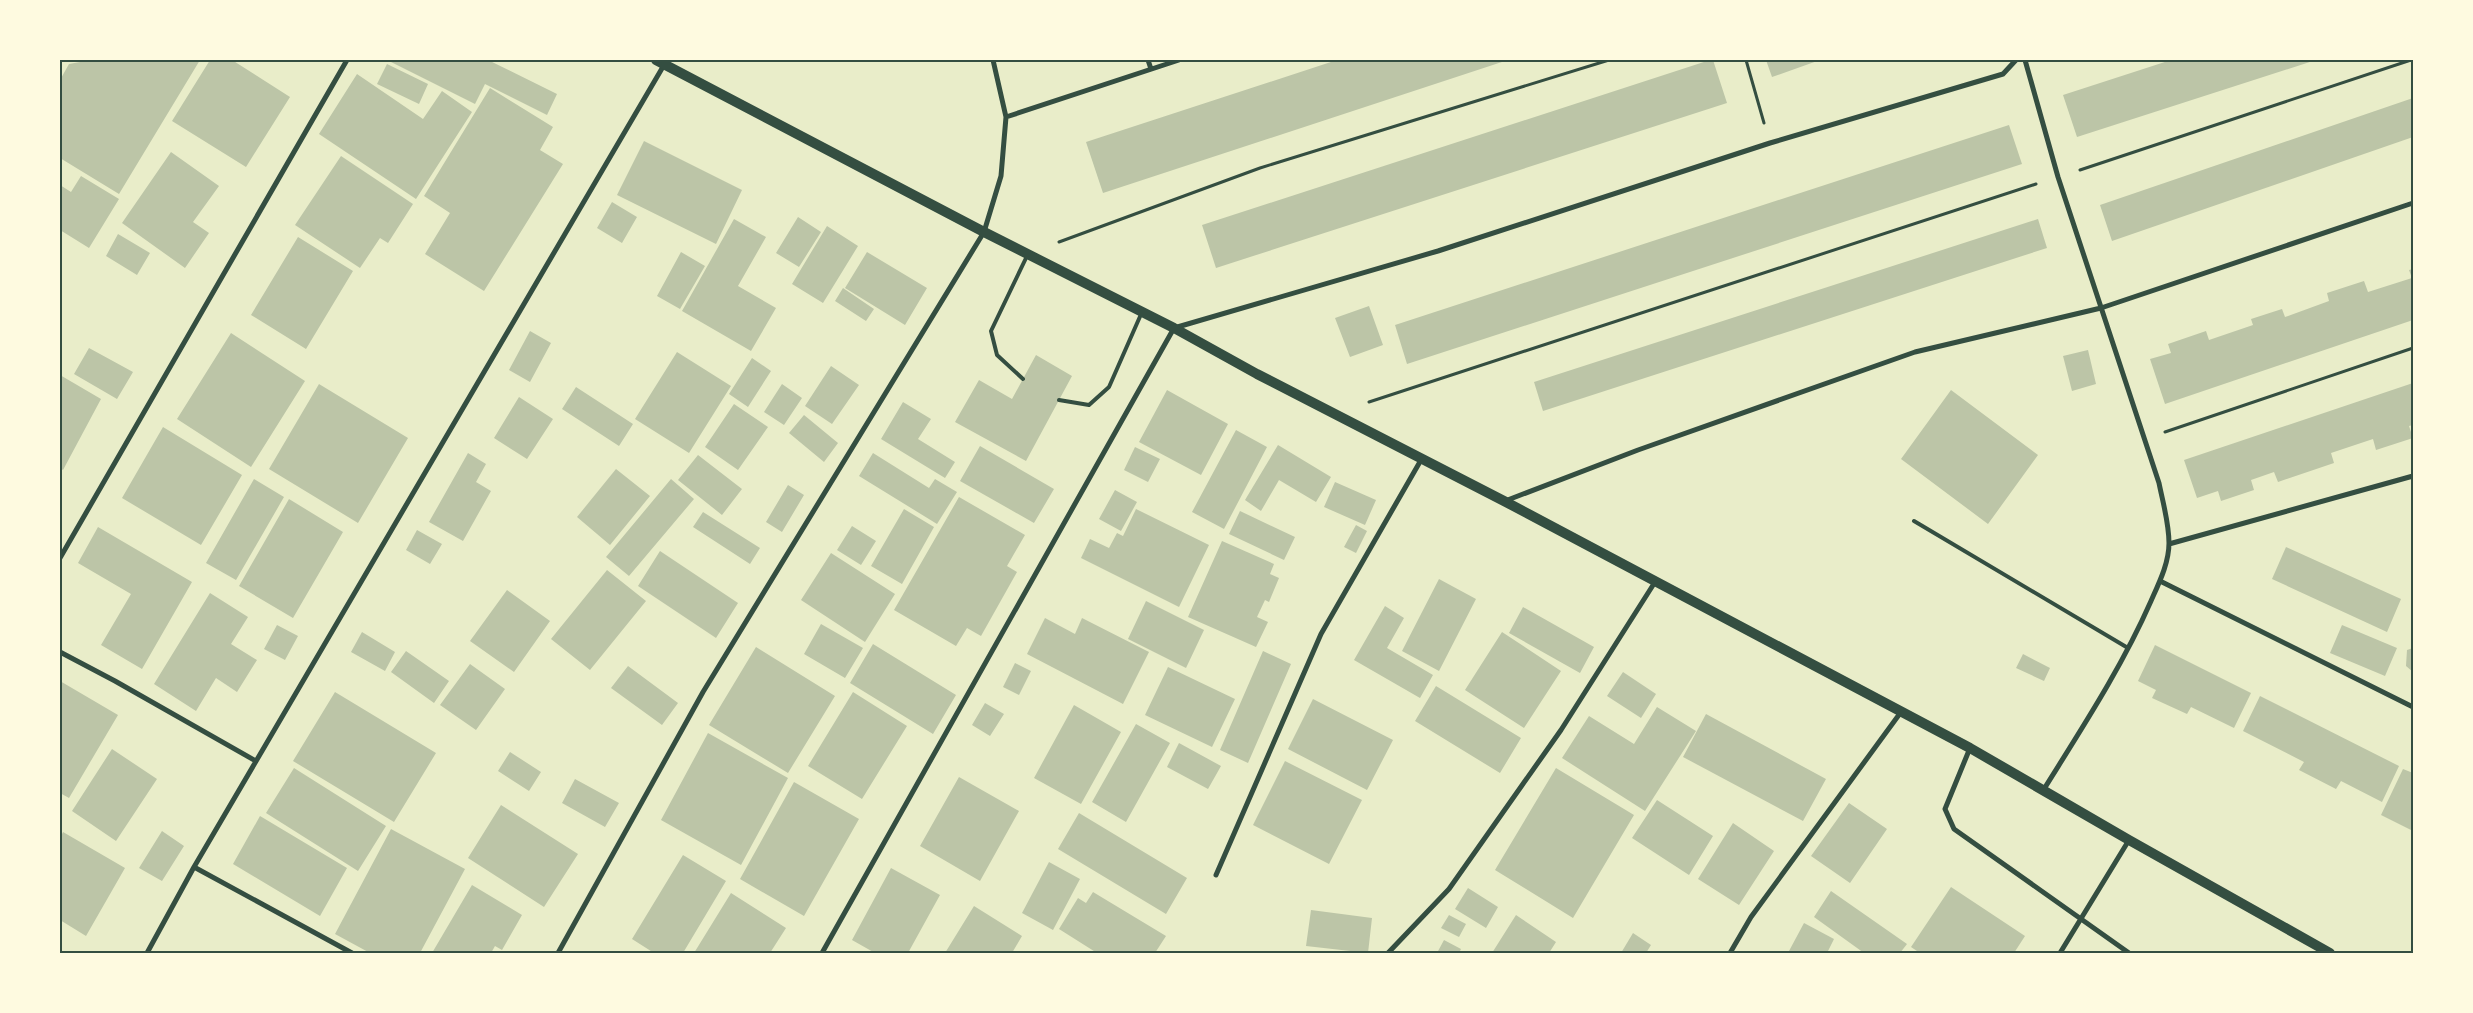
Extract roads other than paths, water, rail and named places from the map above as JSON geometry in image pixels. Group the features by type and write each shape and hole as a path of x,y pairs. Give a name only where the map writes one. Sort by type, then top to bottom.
{"main road":[{"path":"660,62 984,232 1174,328 1333,414 1504,501 1970,748 2330,953"}],"street":[{"path":"60,558 347,60"},
{"path":"558,953 703,692 984,232 1001,176 1006,117 993,60"},
{"path":"1148,60 1151,70"},
{"path":"1006,117 1180,60"},
{"path":"822,953 1174,328 1438,251 1770,143 2003,74 2016,60"},
{"path":"2025,60 2058,177 2145,439 2165,509 2169,544 2160,581 2128,648 2044,789"},
{"path":"147,953 194,867 660,62"},
{"path":"1504,501 1638,450 1915,352 2101,308 2413,203"},
{"path":"1216,874 1321,634 1421,460"},
{"path":"2169,544 2413,476"},
{"path":"2160,581 2413,706"},
{"path":"1388,953 1449,889 1561,730 1655,582"},
{"path":"60,652 256,761"},
{"path":"1730,953 1751,917 1901,712"},
{"path":"1970,748 1945,809 1954,829 2129,953"},
{"path":"2060,953 2129,840"},
{"path":"194,867 352,953"}],"lane":[{"path":"1022,379 997,355 991,332 1028,253"},
{"path":"1059,400 1089,405 1108,387 1142,312"},
{"path":"1914,521 2128,648"}]}
